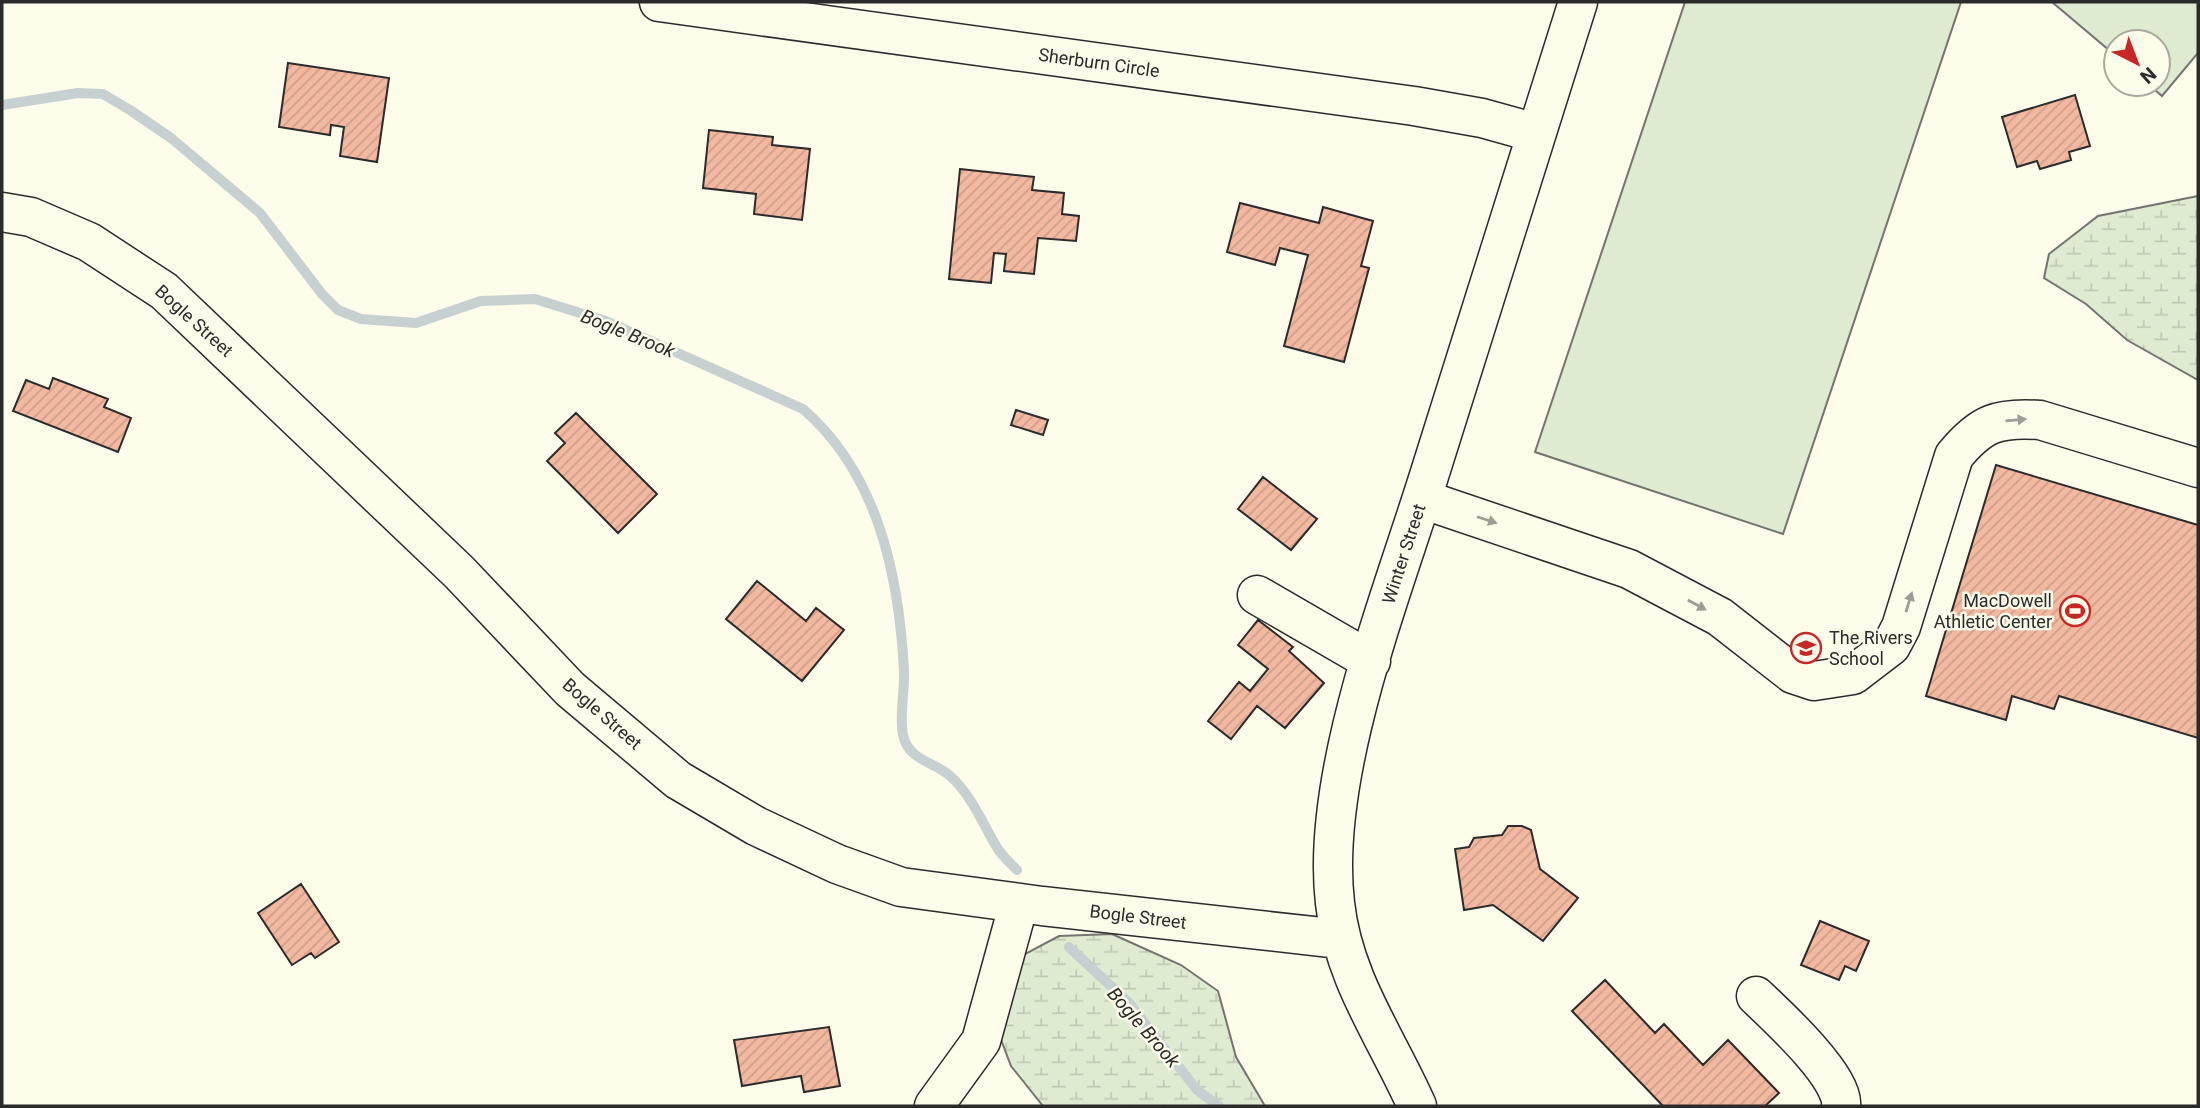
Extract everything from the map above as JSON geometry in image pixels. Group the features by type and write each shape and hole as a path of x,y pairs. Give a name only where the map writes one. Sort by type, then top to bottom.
{"street":[{"name":"Sherburn Circle","path":"659,2 1414,106 1482,118 1536,133"},
{"name":"Winter Street","path":"1417,1106 1366,1009 1340,939 1334,900 1337,813 1349,746 1371,661 1578,2"},
{"name":"Bogle Street","path":"2,212 31,217 89,242 164,292 459,572 570,689 678,780 756,826 837,864 901,887 1340,939"},
{"path":"1422,499 1629,569 1720,617 1793,674 1814,681 1853,675 1891,646 1901,627 1955,456 1972,433 1994,423 2020,418 2040,420 2198,468"},
{"path":"1257,595 1371,661"},
{"path":"934,1106 981,1041 1019,903"},
{"path":"1756,996 1803,1041 1827,1072 1842,1101 1841,1106"}],"green space":[{"path":"1685,2 1961,2 1783,534 1535,452"},
{"path":"2052,2 2198,2 2198,53 2172,84 2172,28 2102,28 2102,44"},
{"path":"2198,196 2198,380 2127,340 2086,304 2044,278 2049,254 2098,216"},
{"path":"1112,934 1181,965 1218,991 1236,1057 1265,1106 1043,1106 1011,1066 984,995 1025,954 1059,936"}],"building":[{"path":"288,63 389,78 377,162 340,156 344,127 331,125 330,135 279,127"},
{"path":"2075,95 2090,146 2069,152 2071,160 2040,169 2037,161 2017,167 2002,117"},
{"path":"709,130 773,137 772,145 810,149 802,220 754,214 756,194 703,188"},
{"path":"960,169 1034,177 1032,190 1064,193 1062,214 1079,216 1076,241 1038,238 1034,274 1004,271 1006,254 994,253 991,283 949,279"},
{"path":"1240,203 1319,223 1323,207 1373,221 1361,266 1369,268 1344,362 1284,346 1308,255 1280,248 1275,265 1227,252"},
{"path":"53,378 108,399 104,407 131,418 118,452 13,411 26,380 49,389"},
{"path":"1016,410 1048,420 1043,435 1011,425"},
{"path":"576,413 657,494 618,533 547,461 565,443 555,433"},
{"name":"MacDowell Athletic Center","path":"1996,465 2198,525 2198,738 2059,696 2054,709 2012,696 2006,720 1926,696"},
{"path":"1263,477 1317,519 1291,550 1238,509"},
{"path":"757,581 806,621 816,608 844,630 802,681 726,619"},
{"path":"1258,620 1293,647 1289,651 1324,683 1285,728 1257,706 1231,739 1208,721 1239,682 1250,691 1268,669 1238,645"},
{"path":"1508,826 1522,826 1531,830 1540,869 1578,898 1543,941 1493,905 1464,910 1455,849 1469,847 1474,838 1502,835"},
{"path":"301,884 339,942 315,958 311,953 292,965 258,913"},
{"path":"1820,921 1869,941 1856,971 1845,966 1839,980 1801,965"},
{"path":"1605,980 1655,1033 1664,1024 1703,1065 1728,1040 1779,1093 1765,1106 1663,1106 1572,1011"},
{"path":"829,1027 840,1086 804,1092 801,1076 742,1086 734,1040"}],"waterway":[{"name":"Bogle Brook","path":"2,105 78,93 103,94 130,110 171,138 260,213 322,294 338,310 361,319 416,323 481,301 535,299 606,321 803,409 829,435 850,464 867,495 880,528 897,599 904,679 902,727 906,743 916,755 949,775 964,791 998,849 1017,870"},
{"name":"Bogle Brook","path":"1069,947 1130,1004 1197,1090 1219,1106"}],"place":[{"name":"MacDowell Athletic Center","path":"2075,611"},
{"name":"The Rivers School","path":"1806,648"}]}
